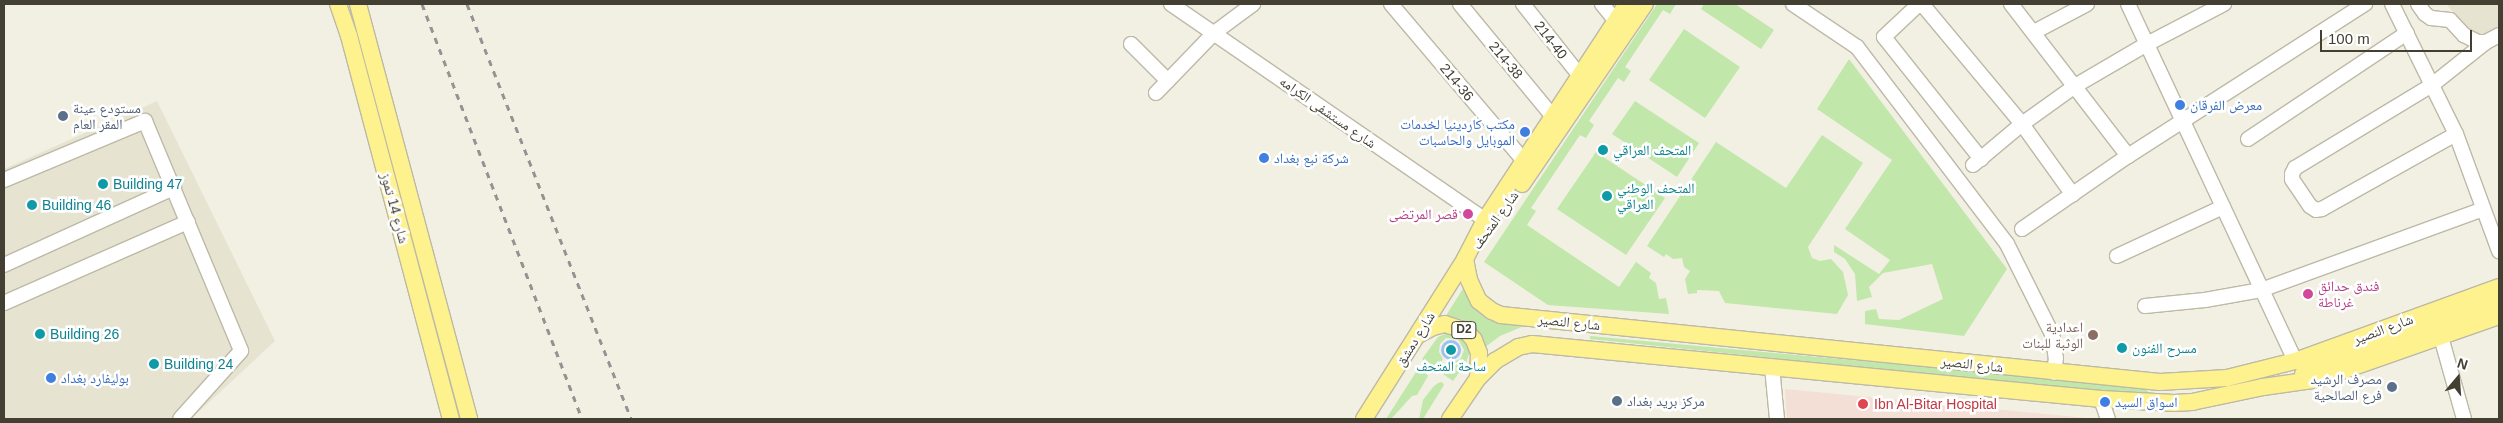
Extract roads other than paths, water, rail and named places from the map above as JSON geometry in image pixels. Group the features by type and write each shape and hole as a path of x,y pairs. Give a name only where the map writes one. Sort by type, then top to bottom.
{"main road":[{"name":"شارع 14 تموز","path":"338,4 349,36 450,417"},
{"name":"شارع 14 تموز","path":"358,4 469,417"},
{"name":"شارع المتحف","path":"1465,259 1485,220 1627,4"},
{"name":"شارع المتحف","path":"1465,259 1495,224 1645,4"},
{"name":"شارع النصیر","path":"1465,259 1473,291 1485,307 1501,315 2054,373 2178,383 2228,378 2295,361 2499,287"},
{"name":"شارع دمشق","path":"1364,419 1465,259"},
{"path":"2263,387 2331,364 2499,301"},
{"name":"شارع النصیر","path":"1478,378 1509,352 1532,344 2100,399 2156,403 2192,402 2263,387 2298,384 2339,374 2499,316"},
{"path":"1545,345 1551,320"},
{"name":"D2","path":"1416,337 1439,325 1456,326 1466,331 1474,340 1479,352 1478,378"},
{"path":"1450,419 1478,378"}],"street":[{"name":"شارع مستشفى الكرامه","path":"1172,4 1485,220"},
{"path":"1156,93 1214,33 1253,4"},
{"name":"214-36","path":"1391,4 1524,161"},
{"name":"214-38","path":"1460,4 1553,117"},
{"name":"214-40","path":"1523,4 1580,76"},
{"path":"1602,4 1616,21"},
{"path":"1793,4 1856,47 2007,244 2052,334 2056,358 2054,373"},
{"path":"2073,195 2022,124 1920,4 1884,37 1977,162 2022,124 2075,86 2147,44 2224,4"},
{"path":"2011,4 2128,156"},
{"path":"2034,32 2087,4"},
{"path":"2128,4 2295,361"},
{"path":"2022,229 2128,156 2365,4"},
{"path":"2392,4 2456,134 2499,251"},
{"path":"2418,4 2425,14 2431,18 2450,20 2464,35 2478,42 2486,42"},
{"path":"2248,139 2407,33"},
{"path":"2456,134 2322,209 2316,210 2310,206 2292,179 2295,168 2432,85 2486,42 2499,35"},
{"path":"1131,44 1168,80"},
{"path":"4,180 145,121 241,351 180,419"},
{"path":"4,265 174,188"},
{"path":"2117,256 2223,207"},
{"path":"2145,306 2205,300 2261,290 2483,209"},
{"path":"4,303 188,222"},
{"path":"2441,337 2464,419"},
{"path":"1772,367 1777,419"},
{"path":"2100,399 2108,419"}],"water":[{"path":"1447,340 1455,340 1461,346 1461,354 1455,360 1447,360 1441,354 1441,346"}],"railway":[{"path":"422,4 582,419"},
{"path":"467,4 631,419"}],"place":[{"name":"معرض الفرقان","path":"2180,105"},
{"name":"مستودع عينة المقر العام","path":"63,116"},
{"name":"مكتب كاردينيا لخدمات الموبايل والحاسبات","path":"1525,132"},
{"name":"المتحف العراقي","path":"1603,150"},
{"name":"شركة نبع بغداد","path":"1264,158"},
{"name":"Building 47","path":"103,184"},
{"name":"المتحف الوطني العراقي","path":"1607,196"},
{"name":"Building 46","path":"32,205"},
{"name":"قصر المرتضى","path":"1468,214"},
{"name":"فندق حدائق غرناطة","path":"2308,294"},
{"name":"Building 26","path":"40,334"},
{"name":"اعدادية الوثبة للبنات","path":"2093,335"},
{"name":"مسرح الفنون","path":"2122,348"},
{"name":"ساحة المتحف","path":"1451,350"},
{"name":"Building 24","path":"154,364"},
{"name":"بوليفارد بغداد","path":"51,378"},
{"name":"مصرف الرشيد فرع الصالحية","path":"2392,387"},
{"name":"مركز بريد بغداد","path":"1617,401"},
{"name":"اسواق السيد","path":"2105,402"},
{"name":"Ibn Al-Bitar Hospital","path":"1863,404"}]}
